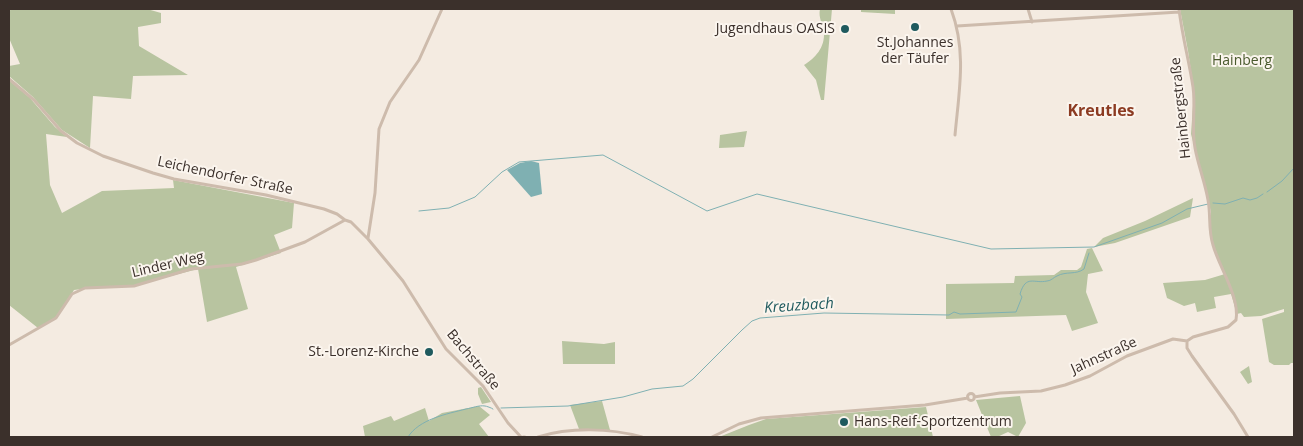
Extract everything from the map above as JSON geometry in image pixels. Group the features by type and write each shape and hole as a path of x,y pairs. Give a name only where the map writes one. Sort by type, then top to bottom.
{"street":[{"path":"368,239 375,193 379,129 390,102 419,60 442,9"},
{"path":"951,9 957,26 960,49 961,85 955,135"},
{"path":"1028,9 1032,22"},
{"path":"957,26 1179,10"},
{"name":"Hainbergstraße","path":"1179,10 1193,87 1193,136 1208,197 1210,233 1236,306 1236,320"},
{"name":"Leichendorfer Straße","path":"9,78 34,100 61,131 76,143 103,156 171,178 266,195 324,209 346,220"},
{"path":"346,220 351,222 368,239"},
{"name":"Linder Weg","path":"9,345 56,318 72,294 85,288 134,286 191,269 242,264 306,242 346,220"},
{"name":"Bachstraße","path":"368,239 403,281 446,348 483,386 508,423 523,437"},
{"name":"Jahnstraße","path":"712,437 739,424 761,418 925,405 968,398 971,394 974,397 1053,389 1079,381 1118,359 1177,338 1187,341 1194,337 1228,327 1236,320"},
{"path":"1187,341 1187,348 1192,356 1234,414 1248,437"},
{"path":"538,437 563,432 600,430 642,437"}],"green space":[{"path":"12,9 147,9 161,13 161,23 138,27 139,46 188,75 133,76 131,99 93,96 90,148 62,130 33,97 9,76 9,66 20,64 9,38 9,11"},
{"path":"820,9 832,9 824,100 821,100 816,80 804,65 815,56 823,43 824,32 820,18"},
{"path":"861,9 895,9 895,14 861,12"},
{"name":"Hainberg","path":"1180,9 1294,9 1294,363 1289,365 1274,365 1269,362 1262,319 1284,312 1284,309 1261,316 1244,317 1241,313 1237,314 1231,294 1214,297 1216,308 1197,312 1195,303 1184,306 1167,298 1163,283 1205,280 1225,274 1211,239 1211,212 1191,134 1194,91"},
{"path":"9,80 30,98 55,127 67,137 46,134 50,185 62,213 102,191 174,188 173,180 294,203 292,228 274,235 281,253 236,267 248,309 207,322 198,269 132,286 74,290 57,317 38,328 9,305"},
{"path":"747,131 744,147 719,148 720,135"},
{"path":"1193,198 1190,217 1115,243 1094,247 1103,238 1145,221"},
{"path":"1092,248 1103,271 1088,274 1086,292 1098,323 1072,331 1066,315 946,319 946,284 1014,283 1015,276 1054,275 1061,270 1077,270 1081,267 1087,249"},
{"path":"562,341 604,344 615,342 615,364 563,364"},
{"path":"1249,366 1252,382 1248,384 1240,372"},
{"path":"481,387 491,402 482,404 478,394 478,388"},
{"path":"1020,396 1026,423 1018,437 1008,432 997,437 991,437 976,400"},
{"path":"602,401 610,430 579,429 570,405"},
{"path":"479,406 490,415 479,424 489,437 365,437 363,426 391,416 394,421 425,408 429,421 442,413"},
{"name":"Hans-Reif-Sportzentrum","path":"926,407 933,437 719,437 766,419"}],"water":[{"path":"531,161 539,163 542,194 531,197 507,170 520,163"}],"waterway":[{"path":"419,211 449,208 475,197 502,172 519,162 603,155 707,211 757,194 991,249 1094,247 1162,223 1187,209 1208,204"},
{"name":"Kreuzbach","path":"1267,192 1282,181 1294,168"},
{"name":"Kreuzbach","path":"1213,203 1225,204 1243,198 1250,200 1263,194"},
{"name":"Kreuzbach","path":"501,408 568,406 623,397 652,389 683,386 693,379 752,321 760,318 824,313 949,315 954,312 960,314 1016,312 1022,297 1020,294 1025,284 1031,281 1048,281 1060,275 1081,271 1084,269 1089,253"},
{"name":"Kreuzbach","path":"408,437 419,426 442,415 480,406 493,409"}],"place":[{"name":"St.Johannes der Täufer","path":"915,27"},
{"name":"Jugendhaus OASIS","path":"845,29"},
{"name":"St.-Lorenz-Kirche","path":"429,352"},
{"name":"Hans-Reif-Sportzentrum","path":"844,422"}],"district":[{"name":"Kreutles","path":"1101,111"}]}
